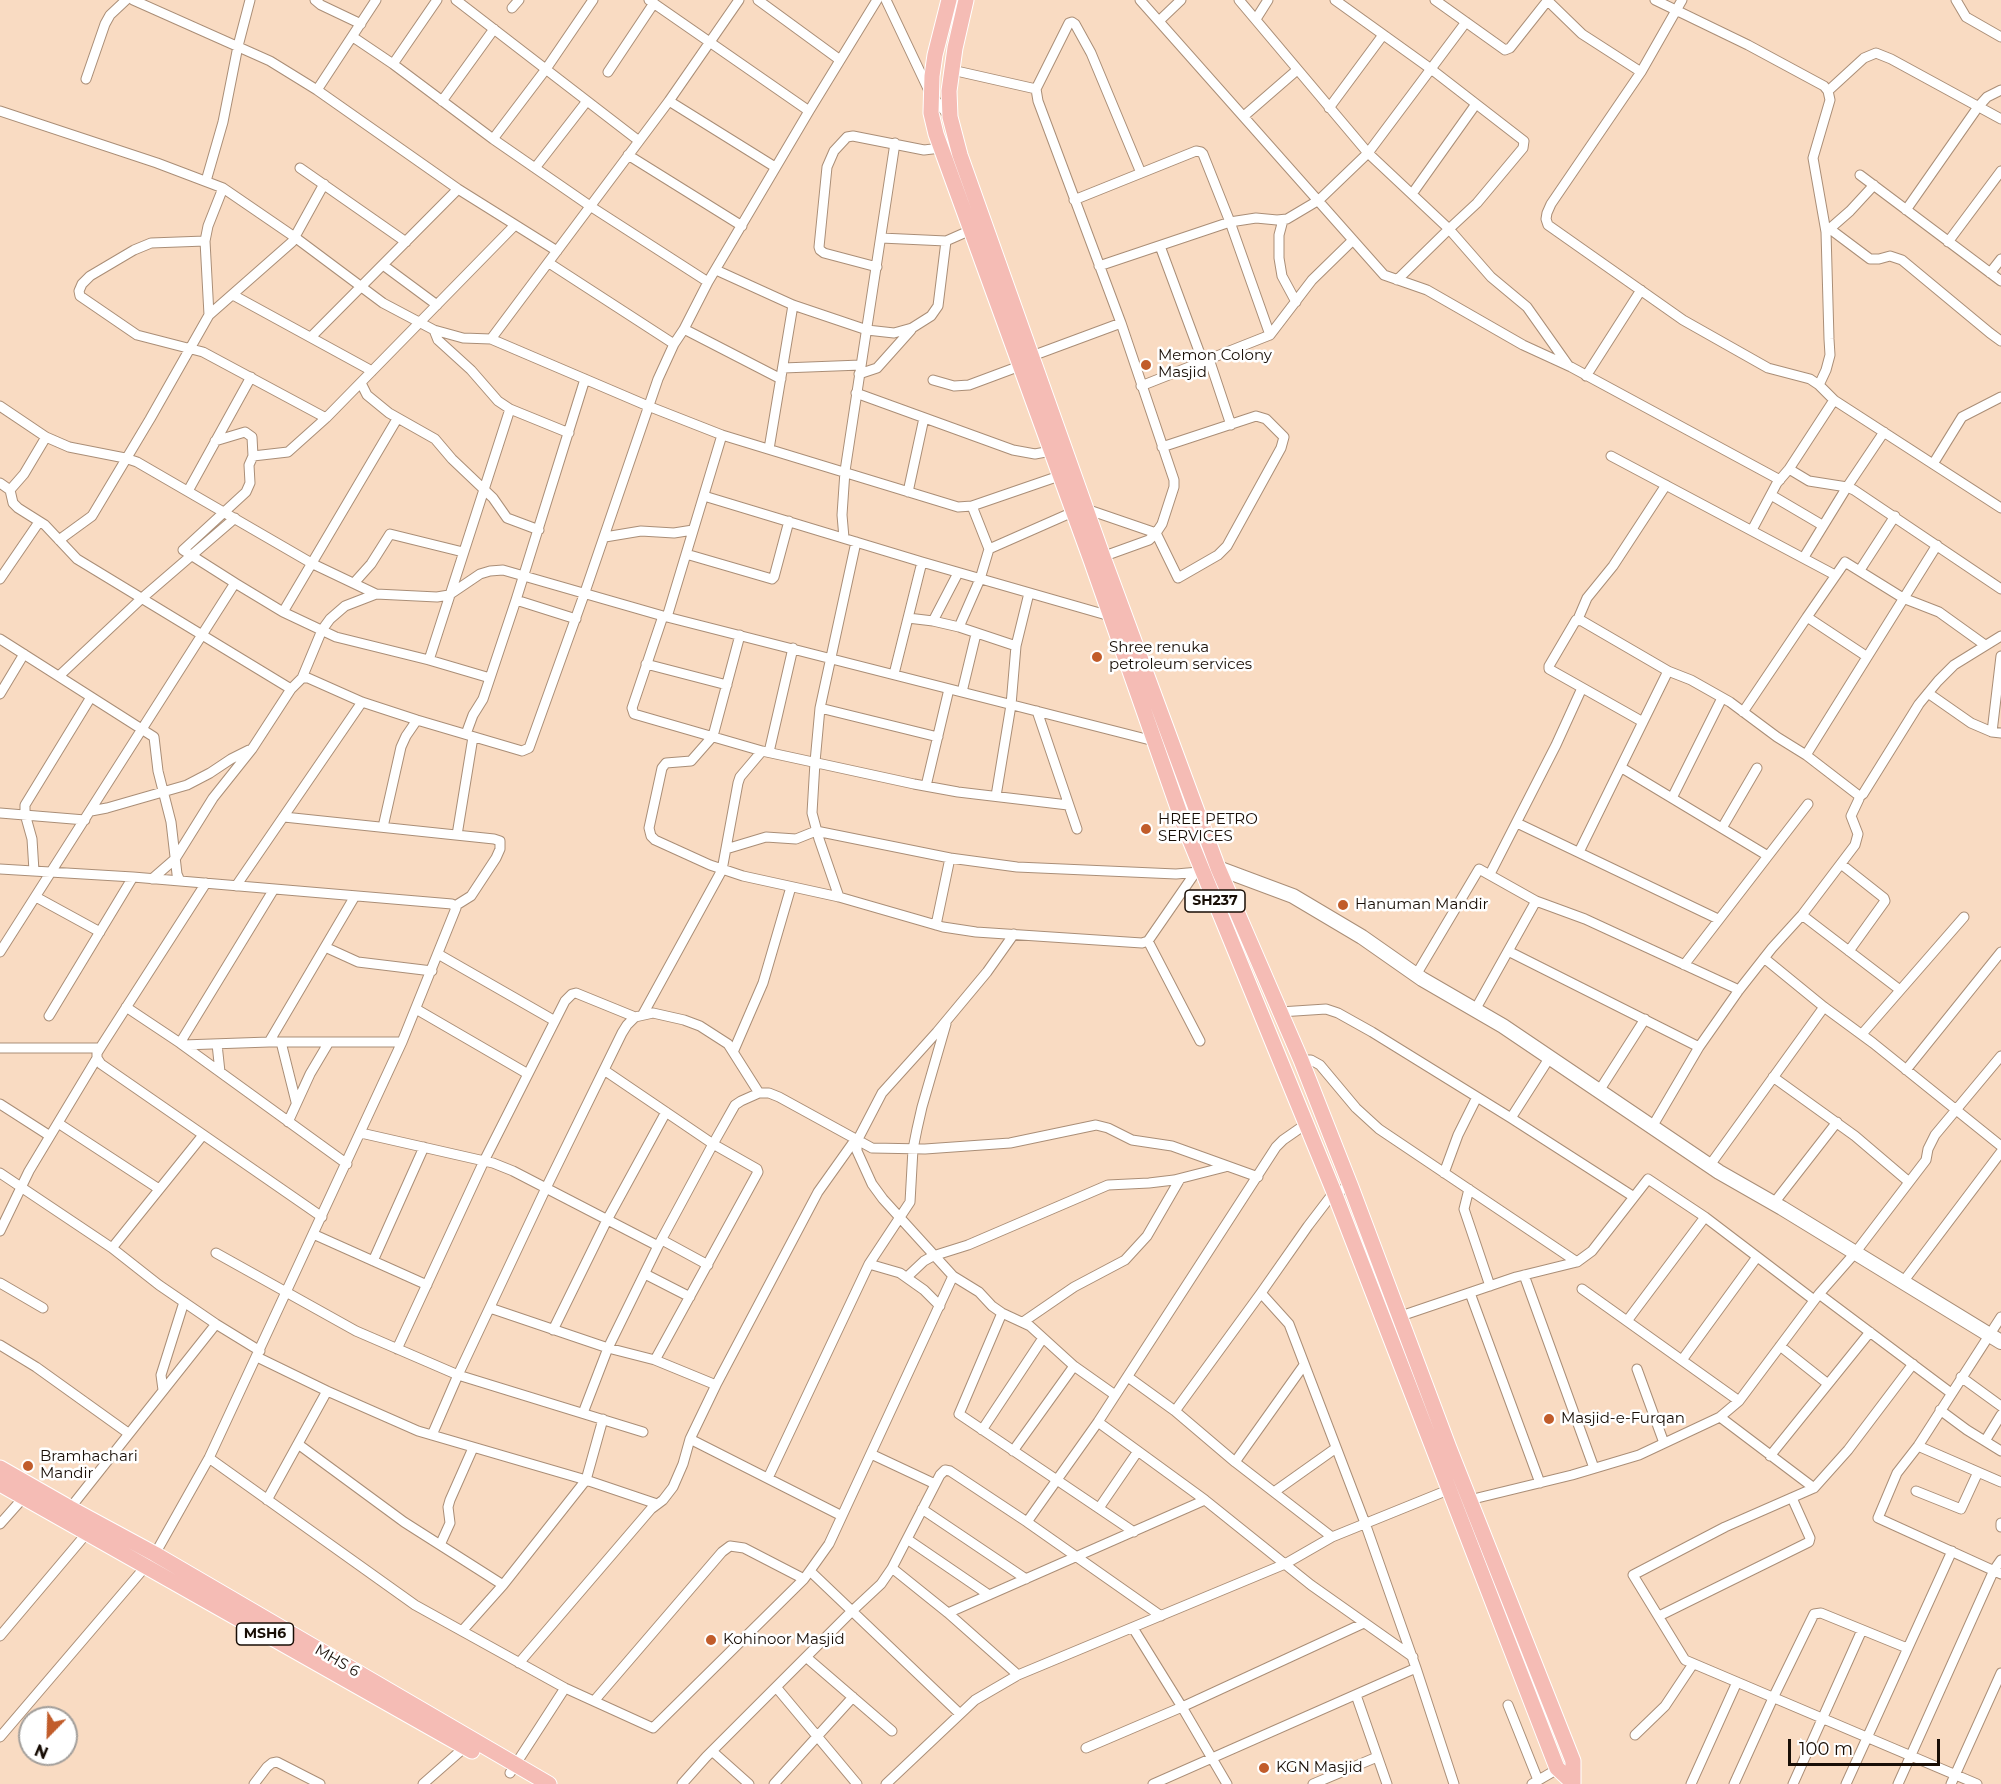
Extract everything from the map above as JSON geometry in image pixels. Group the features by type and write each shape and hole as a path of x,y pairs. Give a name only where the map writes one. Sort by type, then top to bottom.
{"main road":[{"name":"SH237","path":"949,0 935,55 931,95 932,113 941,148 1051,451 1066,474"},
{"name":"SH237","path":"966,0 955,48 949,91 950,117 960,155 1032,356 1066,474 1205,871 1385,1322 1457,1486"},
{"name":"SH237","path":"1097,558 1110,616 1185,828 1205,871 1280,1012 1301,1060 1400,1317 1557,1768 1573,1783"},
{"name":"MHS 6","path":"0,1468 66,1513 513,1769 549,1784"},
{"name":"MSH6","path":"0,1484 24,1497 66,1513 87,1533 151,1560 465,1747 513,1769 530,1784"},
{"name":"SH237","path":"1463,1502 1573,1761 1573,1783"}],"street":[{"path":"86,79 105,24 111,15 132,0 270,61 318,90 458,189 557,251"},
{"path":"206,181 223,122 250,0"},
{"path":"315,0 361,24"},
{"path":"318,90 376,0"},
{"path":"393,64 437,0"},
{"path":"456,0 639,141"},
{"path":"512,8 519,0"},
{"path":"493,139 546,69 593,0"},
{"path":"492,339 740,0"},
{"path":"758,0 840,60"},
{"path":"302,678 308,678 362,702 417,720 522,750 529,748 576,619 648,406 674,344 775,168 877,0"},
{"path":"886,0 931,95 950,117"},
{"path":"1140,0 1353,240 1389,277 1427,290 1522,345 1571,368 1780,480"},
{"path":"1159,21 1181,0"},
{"path":"1239,0 1368,153 1449,229 1491,277 1527,307 1571,368"},
{"path":"1256,19 1268,0"},
{"path":"1335,0 1523,138 1524,145 1477,203 1397,280"},
{"path":"1435,0 1502,49 1507,50 1548,0 1582,34 1641,72"},
{"path":"1655,0 1748,45 1828,91 1830,100 1813,158 1828,230 1830,355 1819,384"},
{"path":"1682,0 1641,72 1551,204 1546,219 1553,229 1683,320 1768,368 1803,376 1819,384 1834,400 2001,508"},
{"path":"1956,0 1966,16 2001,38"},
{"path":"608,72 651,2 809,111"},
{"path":"1097,558 1149,540 1156,533 1162,524 1174,480 1121,323 1043,117 1036,89 1067,27 1072,22 1096,63 1141,173"},
{"path":"1099,266 1230,222 1256,218 1287,219 1319,200 1368,153 1466,22"},
{"path":"442,101 494,29"},
{"path":"1329,108 1383,35"},
{"path":"353,37 590,206 708,282"},
{"path":"1828,91 1864,58 1876,53 2001,119"},
{"path":"952,70 1036,89"},
{"path":"1244,116 1297,70"},
{"path":"1906,210 1978,107 1987,97 2001,90"},
{"path":"669,100 775,168"},
{"path":"535,168 587,101"},
{"path":"1412,194 1476,104"},
{"path":"0,111 93,141 223,188 296,238 383,303 434,330 464,338 492,339 722,435 958,507 972,506 1066,474"},
{"path":"877,267 820,250 827,167 834,151 847,137 859,136 924,150 941,148"},
{"path":"844,538 842,515 845,471 895,143"},
{"path":"1074,200 1196,151 1201,152 1230,222 1270,334"},
{"path":"628,155 742,226"},
{"path":"300,168 406,242"},
{"path":"1948,242 2001,171"},
{"path":"1860,175 2001,281"},
{"path":"59,540 92,516 209,315 296,238 324,184"},
{"path":"1828,230 1850,211 1874,185"},
{"path":"209,315 205,240 223,188"},
{"path":"311,338 458,189"},
{"path":"1282,220 1278,235 1281,267 1288,290 1296,302"},
{"path":"253,456 288,452 361,383 515,225"},
{"path":"881,238 946,241 971,230"},
{"path":"1828,230 1874,260 1890,256 1902,260 2001,341"},
{"path":"205,240 151,243 134,250 90,276 82,284 79,291 80,296 137,335 203,352 326,418"},
{"path":"1141,386 1270,334 1318,274 1353,240"},
{"path":"783,368 877,368 912,328 931,316 938,306 946,241"},
{"path":"1160,246 1231,424"},
{"path":"1990,273 2001,259"},
{"path":"549,262 674,344"},
{"path":"383,265 437,305"},
{"path":"717,270 793,305 867,330 894,333 912,328"},
{"path":"1586,376 1641,290"},
{"path":"233,294 372,371"},
{"path":"769,449 793,305"},
{"path":"1032,356 1121,323"},
{"path":"684,329 781,379"},
{"path":"434,330 438,340 465,364 498,401 510,409 569,433"},
{"path":"933,380 954,386 969,385 1020,366"},
{"path":"188,491 251,377"},
{"path":"457,835 473,715 483,699 525,575 585,379"},
{"path":"361,383 372,400 398,419 435,439 452,459 493,498 507,518 539,530"},
{"path":"856,393 1025,454 1051,451"},
{"path":"1933,464 1962,417 2001,397"},
{"path":"1752,530 1780,480 1834,400"},
{"path":"0,406 46,436 77,449 136,462 313,564 376,594 437,597 449,595 480,574 503,570 665,617 831,657 1154,741"},
{"path":"429,660 510,409"},
{"path":"989,549 1079,510 1156,533 1178,578 1218,555 1227,546 1281,448 1284,437 1266,419 1256,416 1162,447"},
{"path":"908,492 924,418"},
{"path":"283,612 398,419"},
{"path":"215,441 245,432 252,437 253,456 249,465 249,487 183,548 183,552 283,612 336,637 490,678"},
{"path":"1804,557 1822,525 1884,432"},
{"path":"722,435 686,554 632,708 634,714 765,752 926,786 1068,805"},
{"path":"10,490 24,474 46,436"},
{"path":"1611,456 1835,575"},
{"path":"1788,469 1809,481 1847,487 1868,498 2001,589"},
{"path":"0,483 10,490 13,503 39,522 77,559 291,689"},
{"path":"1643,722 1549,669 1549,666 1578,619 1587,598 1614,566 1666,485"},
{"path":"704,495 958,573 1110,616"},
{"path":"1771,495 1822,525"},
{"path":"959,627 980,579 989,549 972,506"},
{"path":"1860,570 1895,516"},
{"path":"59,676 141,599 235,518"},
{"path":"686,554 772,579 789,521"},
{"path":"0,579 39,522"},
{"path":"604,537 641,531 674,533 693,530"},
{"path":"354,583 371,564 390,534 463,552"},
{"path":"839,897 816,831 813,813 815,762 819,708 856,542"},
{"path":"1806,755 1937,545"},
{"path":"894,674 922,562"},
{"path":"1743,712 1845,562 1903,598 1938,612 1985,645"},
{"path":"933,621 958,573"},
{"path":"0,952 235,583"},
{"path":"996,796 1011,705 1016,646 1029,593"},
{"path":"152,879 175,859 213,798 252,749 291,689 302,678 322,630 330,619 345,606 376,594"},
{"path":"516,600 576,619"},
{"path":"1807,617 1866,656"},
{"path":"908,618 959,627 1016,646"},
{"path":"1578,619 1668,671 1691,680 1722,698 1806,755 1859,797"},
{"path":"962,692 976,634"},
{"path":"740,635 713,736 691,761 664,764 649,828 655,840 722,870 839,897 959,930 1142,943 1148,941 1205,871"},
{"path":"1652,1127 1699,1047 1738,990 1802,915 1858,840 1851,816 1859,797 1919,704 1954,665 2001,636"},
{"path":"0,639 142,729 154,739 158,771 171,822 180,881"},
{"path":"432,1435 489,1308 622,1033 639,1016 722,870 738,783 765,752 793,648"},
{"path":"0,694 24,654"},
{"path":"1928,693 1971,723 1996,732 2001,656"},
{"path":"646,664 727,685"},
{"path":"1579,852 1668,671"},
{"path":"1490,874 1556,746 1582,688"},
{"path":"926,786 949,689"},
{"path":"34,871 32,838 25,814 25,805 91,697"},
{"path":"1672,798 1722,698"},
{"path":"236,886 362,702"},
{"path":"819,708 938,737"},
{"path":"1037,711 1077,829"},
{"path":"383,827 401,747 417,720"},
{"path":"91,811 187,785 252,749"},
{"path":"1622,768 1768,856"},
{"path":"1722,828 1758,768"},
{"path":"1684,964 1808,804"},
{"path":"0,813 85,820"},
{"path":"284,817 500,841 496,858 471,896 455,906"},
{"path":"1517,823 1718,919"},
{"path":"726,849 766,837 796,839 816,831 950,858 1017,867 1176,874 1205,871 1293,896 1362,937 1416,975 1550,1058 1710,1165 2001,1341"},
{"path":"936,925 950,858"},
{"path":"1841,864 1885,901 1849,951"},
{"path":"0,869 133,877 455,906"},
{"path":"1416,975 1479,869 1536,901 1585,920 1738,990"},
{"path":"49,1016 133,877"},
{"path":"0,1231 28,1171 126,1007 206,883"},
{"path":"734,1050 763,983 791,887"},
{"path":"182,1044 274,889"},
{"path":"269,1042 355,896"},
{"path":"36,897 100,932"},
{"path":"1475,1010 1536,901"},
{"path":"0,1737 151,1560 209,1458 402,1042 455,913 455,906"},
{"path":"1802,915 1900,990"},
{"path":"1862,1035 1964,917"},
{"path":"519,1663 651,1509 673,1487 690,1439 716,1385 818,1192 856,1141 882,1093 948,1019 987,972 1014,934"},
{"path":"1148,941 1200,1041"},
{"path":"325,947 358,962 432,971"},
{"path":"1508,951 1699,1047"},
{"path":"1906,1070 2001,952"},
{"path":"438,954 555,1021"},
{"path":"1764,958 2001,1146"},
{"path":"397,1349 484,1161 568,997 576,993 639,1016 653,1013 700,1026 717,1035 734,1050 759,1093"},
{"path":"126,1007 182,1044 347,1164"},
{"path":"1710,1165 1824,1007"},
{"path":"1280,1012 1326,1008 1338,1013 1511,1118 1634,1197"},
{"path":"416,1009 528,1074"},
{"path":"768,1478 869,1264 907,1208 912,1196 913,1149 922,1107 948,1019"},
{"path":"1599,1091 1645,1019"},
{"path":"281,1042 296,1102"},
{"path":"288,1122 328,1042"},
{"path":"182,1044 402,1042"},
{"path":"217,1044 220,1072"},
{"path":"0,1048 99,1053"},
{"path":"99,1053 101,1064 322,1217"},
{"path":"1463,1502 1639,1455 1720,1417 1739,1401 1816,1297 1855,1252 1926,1160 1928,1149 1935,1135 2001,1056"},
{"path":"1511,1118 1550,1058"},
{"path":"1301,1060 1311,1060 1320,1065 1365,1117 1577,1262"},
{"path":"604,1070 758,1172 655,1360"},
{"path":"1773,1077 1837,1122 1909,1182"},
{"path":"583,1413 608,1348 660,1243 713,1144 735,1105 759,1093 779,1096 872,1148 913,1149 1010,1143 1096,1125 1108,1128 1132,1140 1172,1146 1258,1177"},
{"path":"1444,1173 1458,1135 1477,1097"},
{"path":"0,1104 50,1137"},
{"path":"553,1330 607,1220 666,1112"},
{"path":"1774,1203 1837,1122"},
{"path":"58,1123 159,1189"},
{"path":"1028,1522 1128,1377 1276,1147 1306,1124"},
{"path":"361,1133 484,1161 513,1172 607,1220 708,1264"},
{"path":"112,1248 203,1135"},
{"path":"856,1141 857,1151 872,1184 900,1219 953,1276 979,1292 1002,1313 1023,1322 1074,1366 1115,1395"},
{"path":"373,1261 424,1147"},
{"path":"1903,1282 2001,1152"},
{"path":"907,1277 933,1256 968,1245 1108,1185 1180,1179 1225,1167"},
{"path":"0,1173 112,1248 259,1354 327,1391 432,1435 586,1480 657,1504"},
{"path":"1023,1322 1074,1287 1125,1260 1147,1236 1180,1179"},
{"path":"1385,1322 1524,1275 1577,1262 1592,1251 1648,1179 1705,1217 1757,1257 1870,1332 1951,1393"},
{"path":"1175,1411 1334,1192 1351,1187"},
{"path":"1469,1189 1464,1209 1490,1286"},
{"path":"1627,1321 1705,1217"},
{"path":"313,1234 426,1285"},
{"path":"216,1253 356,1331 458,1375 643,1432"},
{"path":"1682,1360 1757,1257"},
{"path":"869,1264 890,1269 907,1277 940,1306"},
{"path":"645,1274 690,1297"},
{"path":"1524,1275 1594,1468"},
{"path":"209,1458 415,1605 565,1688 653,1728 804,1580 830,1544 953,1276"},
{"path":"0,1283 43,1308"},
{"path":"1582,1289 1739,1401"},
{"path":"1261,1293 1289,1324 1365,1523 1413,1657 1454,1784"},
{"path":"1470,1293 1540,1483"},
{"path":"163,1390 162,1371 184,1302"},
{"path":"489,1308 608,1348 655,1360 716,1385"},
{"path":"1002,1313 959,1410 960,1416 1134,1532"},
{"path":"1998,1572 1878,1518 1897,1473 1918,1446 2001,1317"},
{"path":"66,1513 216,1324"},
{"path":"1770,1456 1870,1332"},
{"path":"981,1430 1043,1338"},
{"path":"0,1345 36,1367 128,1433"},
{"path":"1780,1346 1828,1384"},
{"path":"1913,1364 1848,1450 1814,1488 1725,1527 1634,1575 1685,1660 1910,1756 1953,1779 1977,1784"},
{"path":"1235,1462 1304,1365"},
{"path":"1013,1451 1074,1366"},
{"path":"1637,1369 1664,1443"},
{"path":"1128,1377 1175,1411 1235,1462 1332,1537"},
{"path":"1961,1377 2001,1406"},
{"path":"267,1500 327,1391"},
{"path":"1941,1410 2001,1451"},
{"path":"1985,1441 2001,1415"},
{"path":"1720,1417 1814,1488"},
{"path":"462,1631 503,1584 586,1480 603,1419"},
{"path":"1098,1422 1205,1500 1364,1623 1413,1657"},
{"path":"690,1439 842,1516"},
{"path":"298,1444 404,1522 503,1584"},
{"path":"1918,1446 2001,1482"},
{"path":"440,1545 450,1523 448,1507 450,1500 473,1448"},
{"path":"1274,1492 1336,1448"},
{"path":"1099,1508 1138,1451"},
{"path":"871,1454 935,1484"},
{"path":"682,1784 712,1750 874,1592 892,1568 943,1471 950,1471 1028,1522 1161,1616"},
{"path":"1916,1491 1961,1509 1978,1472"},
{"path":"886,1784 980,1697 1018,1675 1285,1564 1332,1537 1457,1486"},
{"path":"0,1524 24,1497"},
{"path":"1659,1616 1809,1542 1810,1538 1792,1498"},
{"path":"948,1613 1205,1500"},
{"path":"922,1509 1026,1579"},
{"path":"0,1636 87,1533"},
{"path":"907,1539 989,1595"},
{"path":"594,1701 722,1552 730,1546 744,1548 804,1580"},
{"path":"1846,1784 1952,1551"},
{"path":"1898,1784 1998,1572 2001,1560"},
{"path":"892,1568 948,1613 1018,1675"},
{"path":"810,1571 960,1714"},
{"path":"1734,1784 1814,1614 1821,1613 1907,1648"},
{"path":"1086,1748 1182,1707 1364,1623"},
{"path":"1133,1628 1227,1784"},
{"path":"1793,1784 1862,1630"},
{"path":"806,1657 892,1731"},
{"path":"1635,1735 1665,1706 1693,1664"},
{"path":"1153,1784 1416,1668"},
{"path":"1953,1779 2001,1673"},
{"path":"1690,1784 1737,1682"},
{"path":"776,1687 857,1784"},
{"path":"513,1769 565,1688"},
{"path":"1356,1695 1387,1784"},
{"path":"774,1784 853,1697"},
{"path":"1508,1705 1535,1782 1573,1761"},
{"path":"423,1784 465,1747"},
{"path":"712,1750 749,1784"},
{"path":"1313,1784 1377,1758"},
{"path":"254,1784 267,1767 277,1762 283,1763 320,1784"}],"place":[{"name":"Memon Colony Masjid","path":"1146,365"},
{"name":"Shree renuka petroleum services","path":"1097,657"},
{"name":"HREE PETRO SERVICES","path":"1146,829"},
{"name":"Hanuman Mandir","path":"1343,905"},
{"name":"Masjid-e-Furqan","path":"1549,1419"},
{"name":"Bramhachari Mandir","path":"28,1466"},
{"name":"Kohinoor Masjid","path":"711,1640"},
{"name":"KGN Masjid","path":"1264,1768"}]}
